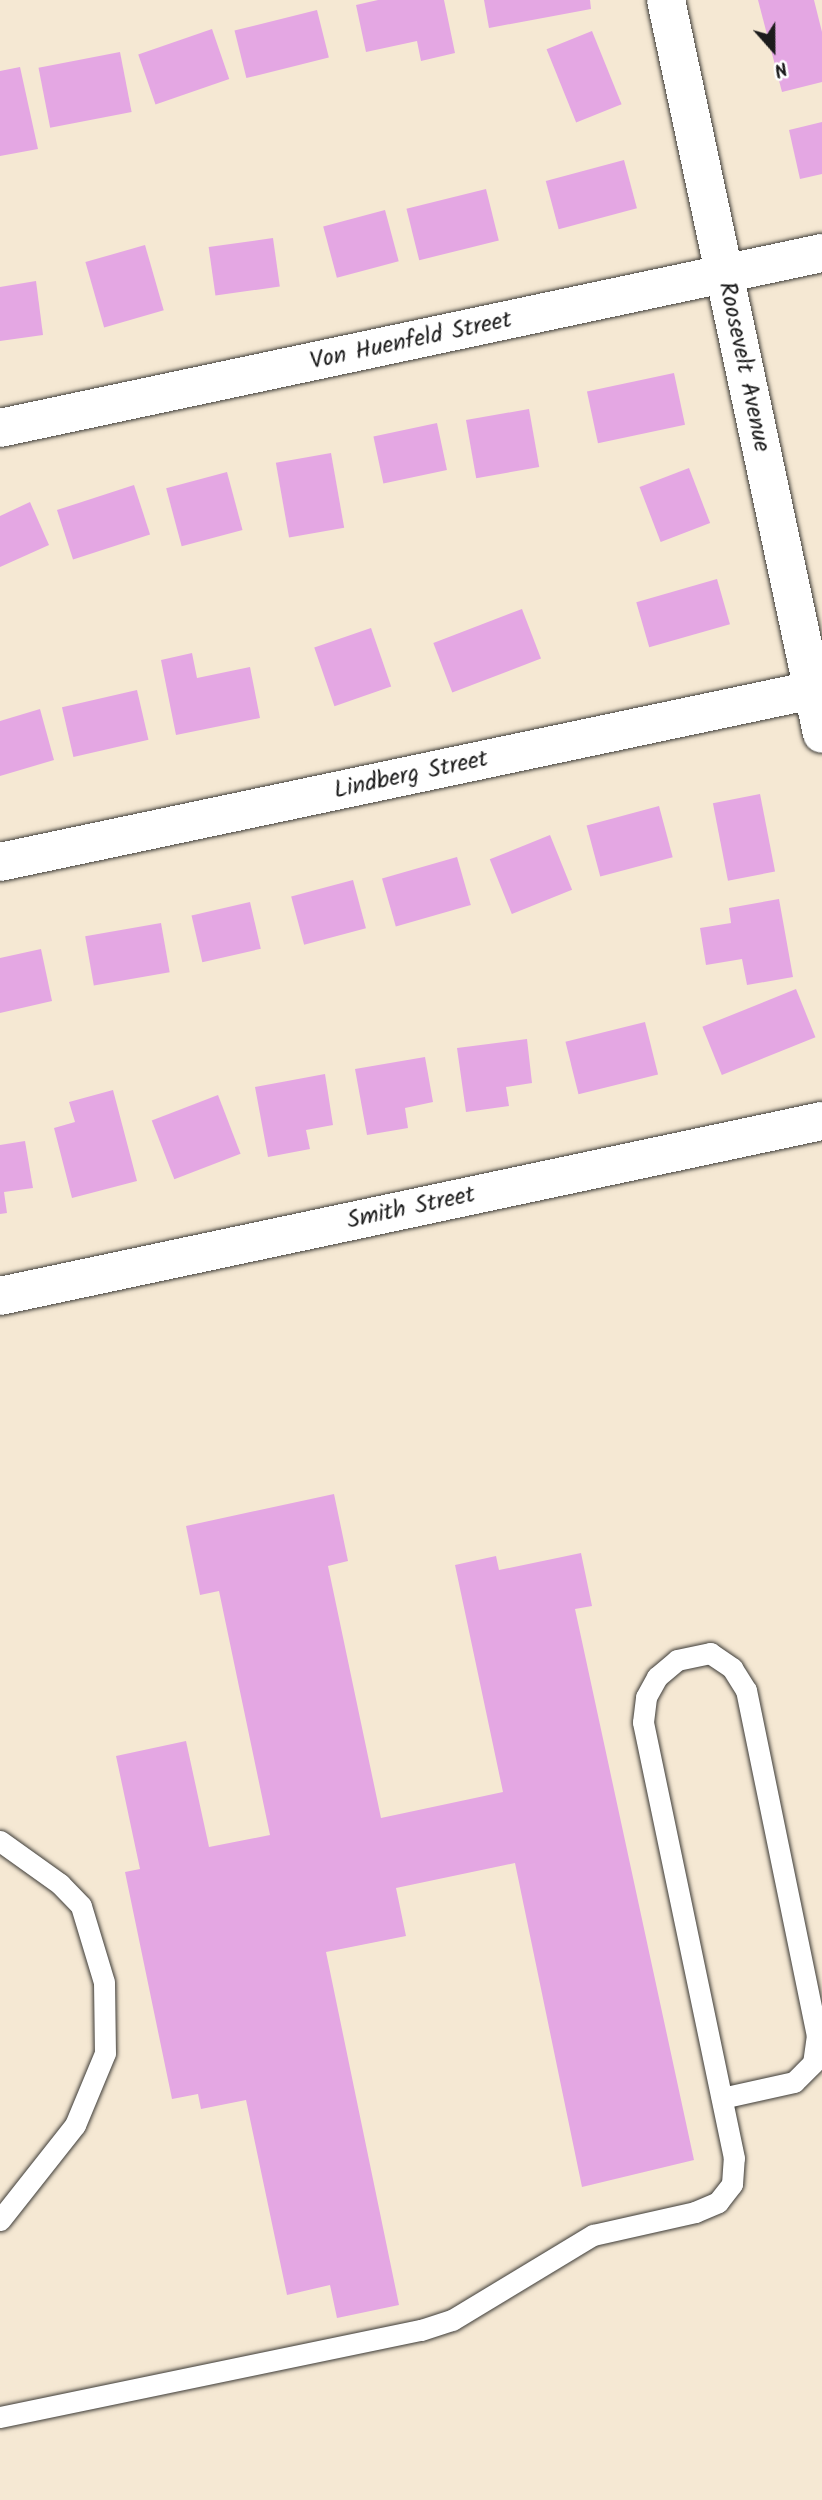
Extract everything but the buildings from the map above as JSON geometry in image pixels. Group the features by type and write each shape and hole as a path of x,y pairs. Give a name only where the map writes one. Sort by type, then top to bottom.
{"street":[{"name":"Roosevelt Avenue","path":"666,0 817,689 822,734"},
{"name":"Von Huenfeld Street","path":"0,428 822,254"},
{"name":"Lindberg Street","path":"0,862 817,689"},
{"name":"Smith Street","path":"0,1296 822,1121"}],"lane":[{"path":"0,2417 295,2358 452,2320 593,2235 695,2212 718,2202 732,2184 734,2158 643,1722 646,1698 657,1678 677,1660 710,1653 732,1668 746,1690 817,2035 813,2063 794,2082 722,2098"},
{"path":"0,1841 60,1884 81,1906 104,1982 105,2053 75,2125 0,2220"}]}
